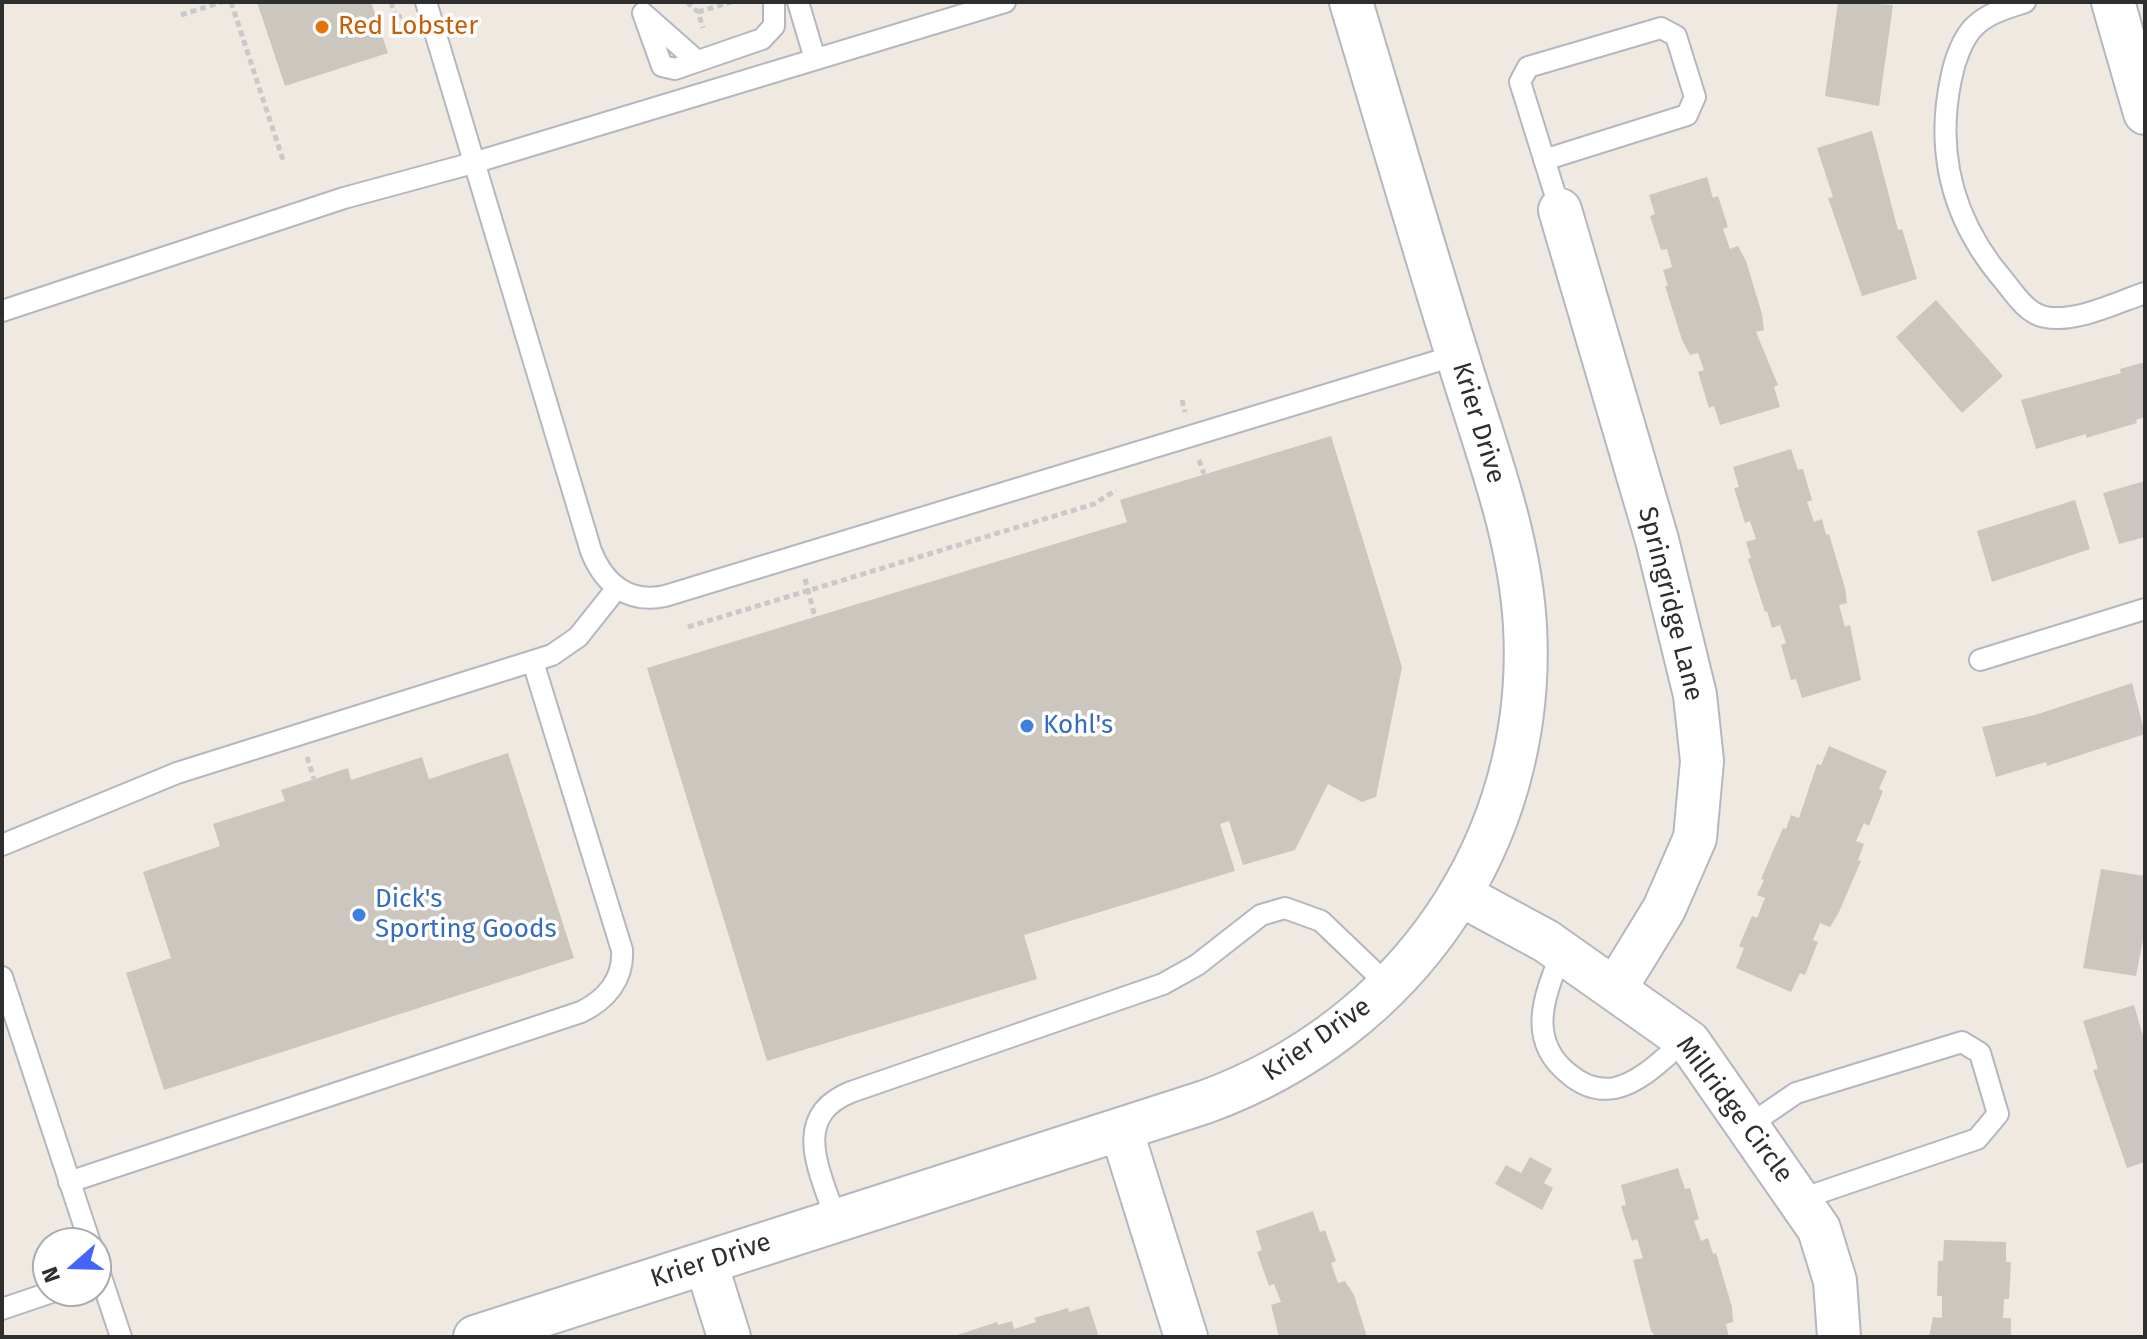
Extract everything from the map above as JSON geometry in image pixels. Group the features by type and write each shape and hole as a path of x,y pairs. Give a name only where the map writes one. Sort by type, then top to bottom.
{"street":[{"name":"Krier Drive","path":"475,1337 1121,1129 1259,1081 1335,1034 1390,987 1435,934 1461,895 1489,835 1511,768 1522,716 1526,656 1522,592 1510,533 1351,2"},
{"path":"2113,2 2145,113"},
{"name":"Springridge Lane","path":"1560,210 1657,540 1695,695 1702,761 1695,838 1664,909 1615,989"},
{"name":"Millridge Circle","path":"1461,895 1562,952 1685,1040 1801,1199 1819,1229 1835,1281 1839,1337"},
{"path":"1121,1129 1186,1337"},
{"path":"706,1263 729,1337"}],"lane":[{"path":"426,2 591,551 602,574 617,588 644,598 665,596 1457,355"},
{"path":"641,8 696,60 734,52 762,39 774,26 774,2"},
{"path":"798,2 815,59"},
{"path":"2,311 316,207 473,163 1005,2"},
{"path":"2025,2 1992,13 1973,27 1954,63 1943,133 1947,167 1959,205 1975,242 1997,274 2021,302 2042,317 2063,319 2145,293"},
{"path":"1544,160 1687,115 1695,97 1676,36 1661,28 1528,67 1520,82 1544,160 1560,210"},
{"path":"2,845 177,773 533,662 572,642 617,588"},
{"path":"1980,660 2145,609"},
{"path":"69,1182 581,1012 606,996 622,968 622,950 533,662"},
{"path":"836,1220 813,1135 820,1114 828,1104 851,1092 1163,984 1197,965 1273,910 1297,909 1321,921 1390,987"},
{"path":"1562,952 1545,993 1541,1030 1554,1062 1576,1080 1597,1089 1617,1087 1648,1072 1685,1040"},
{"path":"2,977 84,1227"},
{"path":"1748,1126 1796,1093 1962,1042 1980,1053 1998,1114 1977,1139 1801,1199"},
{"path":"2,1309 32,1299"},
{"path":"110,1307 121,1337"}],"path":[{"path":"181,15 222,2"},
{"path":"231,2 284,163"},
{"path":"698,12 731,2"},
{"path":"1187,467 1214,459"},
{"path":"688,627 1094,504 1119,488"}],"building":[{"name":"Red Lobster","path":"257,2 371,2 388,53 285,86"},
{"path":"1838,2 1893,5 1879,106 1825,96"},
{"path":"1872,131 1898,230 1902,229 1917,279 1862,296 1828,198 1833,197 1817,148"},
{"path":"1707,177 1713,198 1718,196 1728,227 1723,229 1730,249 1738,246 1746,261 1762,314 1764,330 1756,332 1778,385 1774,387 1780,407 1720,425 1714,406 1709,408 1698,372 1704,370 1698,353 1690,355 1682,340 1665,286 1668,286 1663,270 1672,267 1667,249 1661,250 1650,216 1655,214 1649,195"},
{"path":"1936,300 2003,376 1962,413 1896,337"},
{"path":"2145,362 2145,417 2136,420 2137,423 2086,438 2086,434 2036,449 2021,400 2121,373 2120,369"},
{"name":"Kohl's","path":"1331,436 1402,667 1376,797 1362,802 1328,784 1295,850 1243,865 1229,821 1220,824 1235,871 1024,935 1037,979 767,1061 647,668 1127,522 1120,500"},
{"path":"1791,449 1798,470 1803,469 1812,500 1807,502 1814,522 1822,519 1826,535 1829,534 1845,588 1847,603 1839,605 1845,627 1850,625 1861,680 1802,698 1796,679 1791,680 1781,645 1786,643 1780,625 1772,628 1748,559 1751,558 1746,542 1756,539 1750,521 1745,523 1734,488 1739,487 1733,467"},
{"path":"2145,481 2145,537 2119,544 2103,493"},
{"path":"2075,500 2090,549 1992,582 1977,531"},
{"path":"2132,683 2145,734 2047,766 2046,762 1996,777 1982,727 2035,715"},
{"path":"1829,746 1887,771 1879,789 1883,791 1869,826 1864,823 1856,841 1864,844 1858,860 1861,861 1839,912 1830,927 1820,923 1813,940 1818,942 1805,975 1800,973 1791,992 1736,968 1744,948 1739,946 1752,916 1757,918 1765,898 1757,895 1764,880 1761,879 1783,828 1786,829 1791,815 1799,818 1817,764 1821,765"},
{"name":"Dick's Sporting Goods","path":"508,753 574,958 164,1090 126,973 171,958 143,872 220,846 213,824 285,801 281,790 348,768 351,780 422,757 429,779"},
{"path":"2101,869 2145,876 2145,929 2136,976 2083,968"},
{"path":"2134,1005 2145,1043 2145,1162 2127,1168 2093,1070 2098,1069 2083,1021"},
{"path":"1530,1157 1552,1169 1544,1183 1553,1188 1542,1210 1495,1184 1506,1165 1521,1173"},
{"path":"1678,1168 1685,1189 1690,1188 1699,1219 1694,1221 1701,1241 1708,1238 1713,1254 1716,1253 1732,1307 1733,1322 1726,1324 1729,1337 1656,1337 1651,1331 1633,1260 1643,1258 1637,1239 1632,1241 1621,1206 1626,1205 1621,1185"},
{"path":"1313,1211 1320,1232 1325,1230 1336,1261 1331,1263 1338,1283 1345,1281 1354,1295 1367,1337 1279,1337 1271,1305 1281,1302 1274,1284 1269,1286 1257,1252 1262,1250 1256,1231"},
{"path":"1944,1240 2006,1242 2006,1262 2011,1262 2009,1299 2004,1299 2003,1318 2011,1318 2011,1337 1929,1337 1933,1317 1942,1318 1942,1296 1937,1296 1938,1261 1943,1261"},
{"path":"1089,1306 1099,1337 951,1337 997,1322 998,1325 1012,1321 1014,1329 1036,1322 1034,1318 1068,1308 1069,1312"}],"place":[{"name":"Red Lobster","path":"322,27"},
{"name":"Kohl's","path":"1027,726"},
{"name":"Dick's Sporting Goods","path":"359,915"}]}
